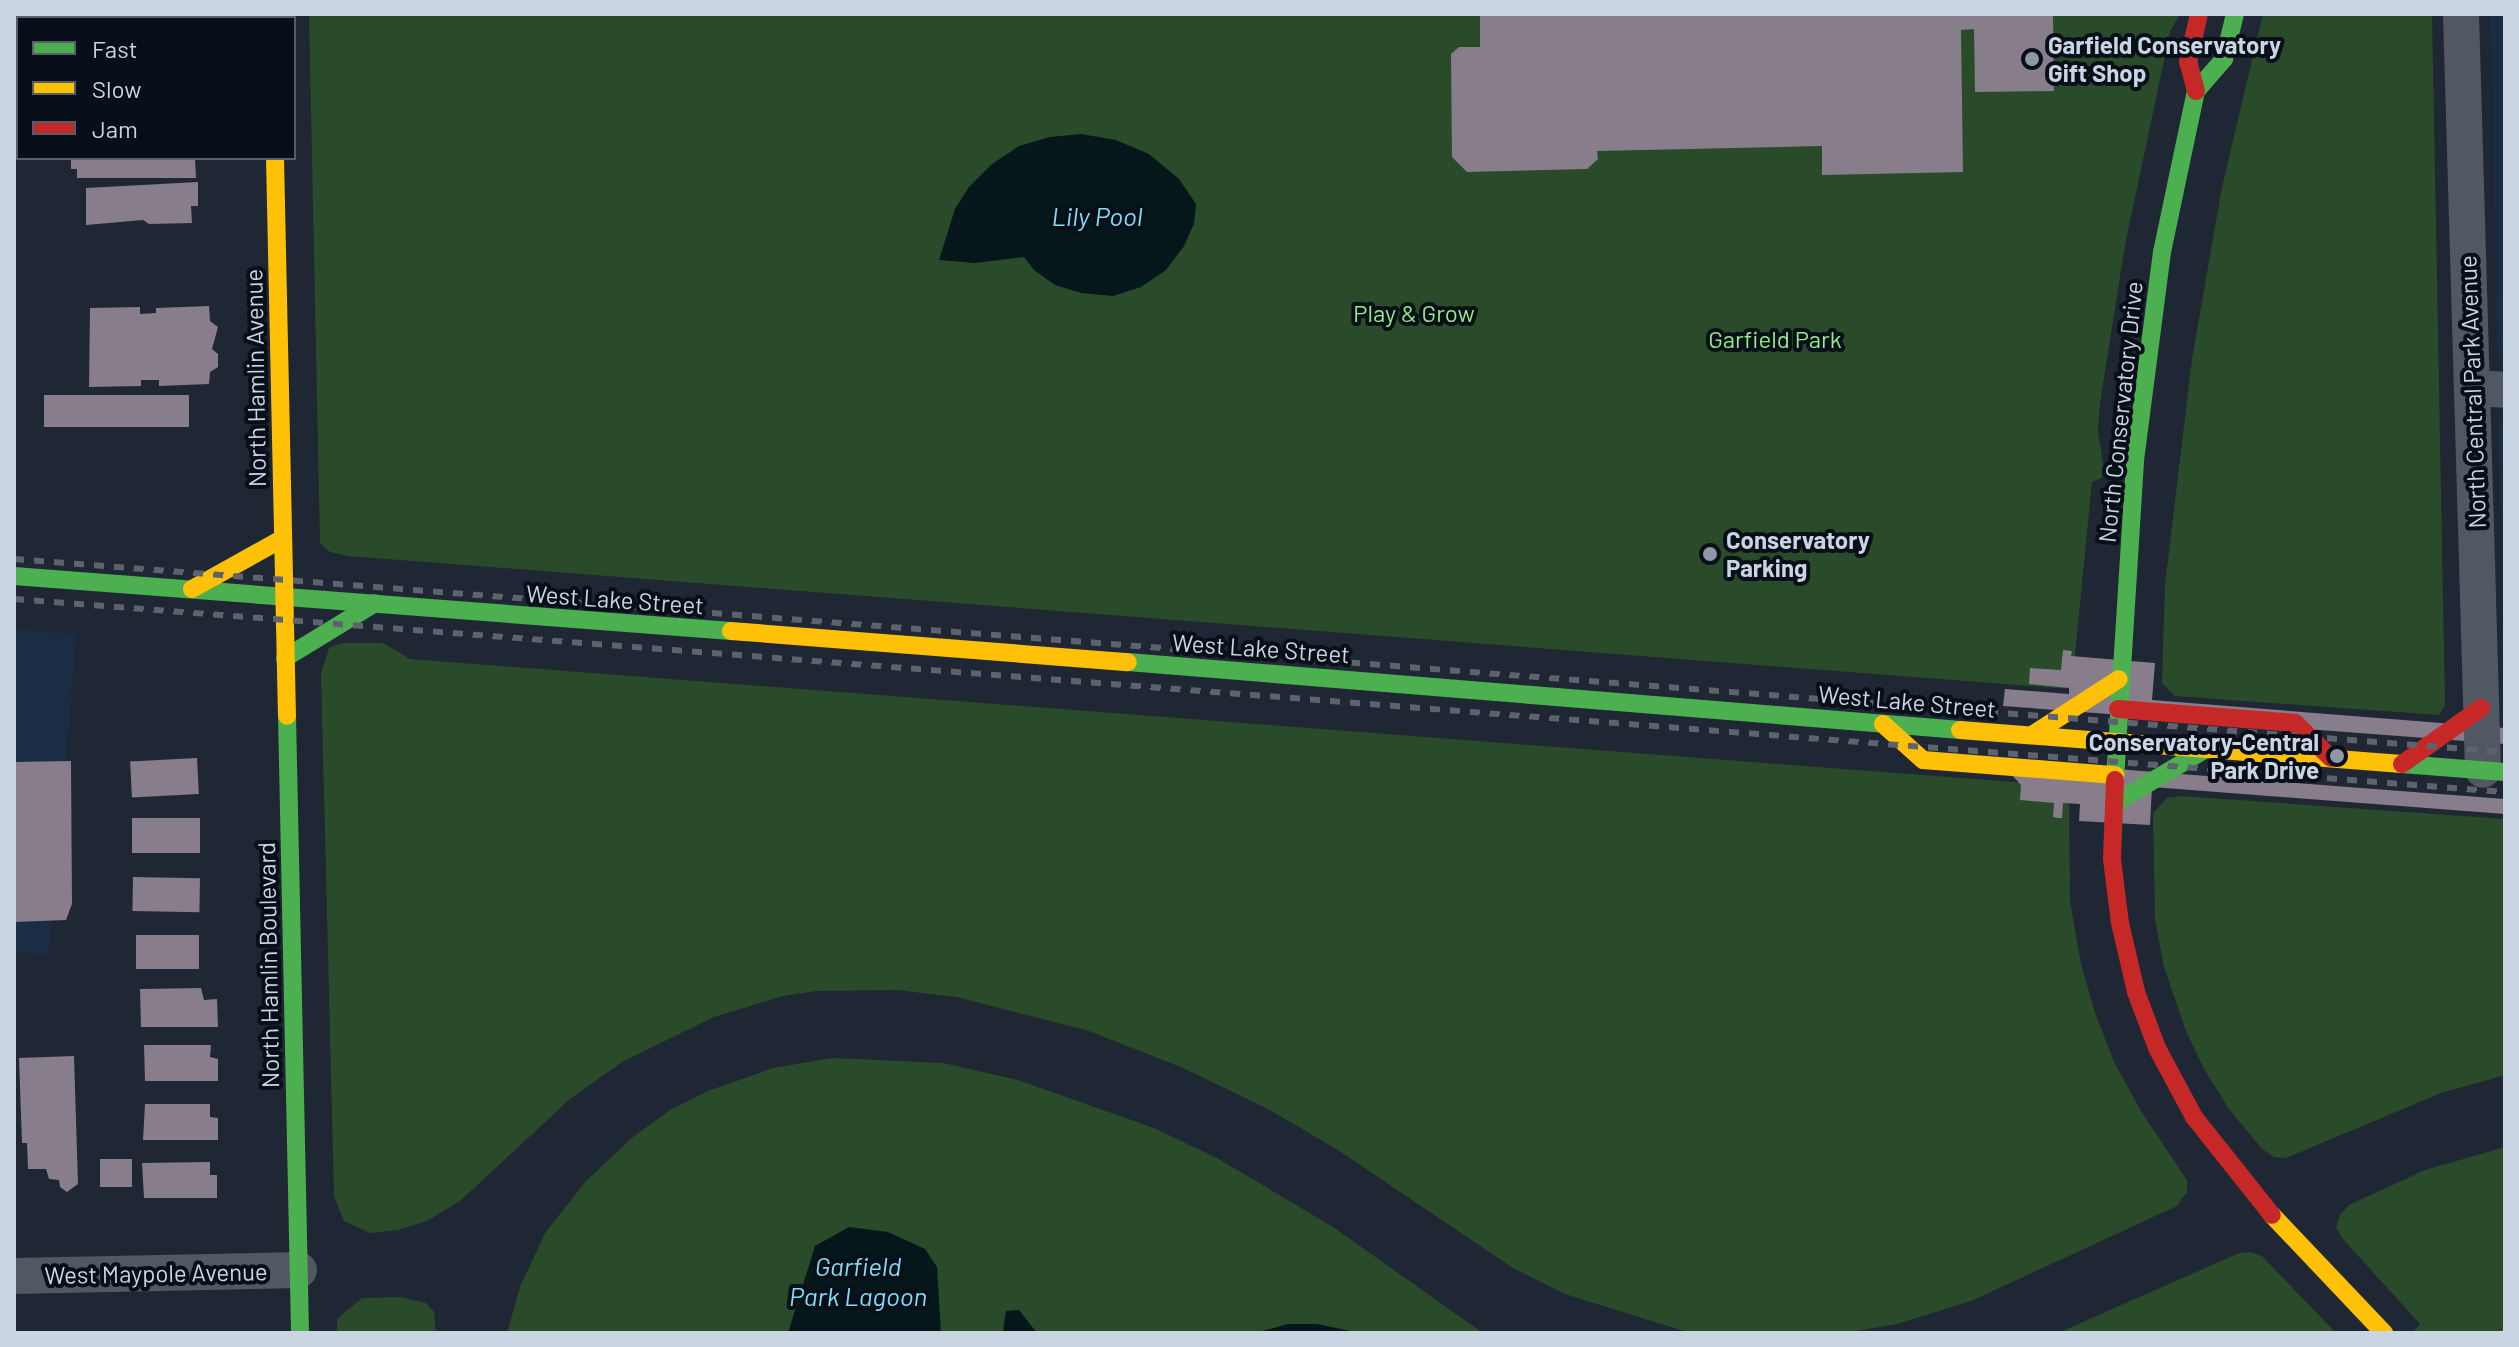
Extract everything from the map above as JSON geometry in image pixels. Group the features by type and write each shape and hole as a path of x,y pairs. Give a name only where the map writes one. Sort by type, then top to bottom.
{"main road":[{"name":"North Conservatory Drive","path":"2199,14 2188,62 2196,91 2162,252 2135,460 2119,679 2112,859 2120,923 2136,992 2157,1048 2194,1117 2266,1209 2384,1333"},
{"name":"North Conservatory Drive","path":"2196,91 2224,59 2235,14"},
{"name":"North Hamlin Avenue","path":"275,160 284,596"},
{"path":"192,589 282,539"},
{"path":"283,569 309,571"},
{"name":"West Lake Street","path":"14,576 1549,694 1883,724 2494,771"},
{"path":"529,595 558,619"},
{"name":"North Hamlin Boulevard","path":"284,596 300,1333"},
{"path":"285,658 375,603"},
{"path":"2032,735 2119,679"},
{"path":"2402,764 2481,708"},
{"path":"2118,709 2295,723 2331,758"},
{"path":"1883,724 1923,760 2115,775"},
{"path":"2115,803 2206,749"}],"street":[{"name":"North Central Park Avenue","path":"2461,14 2488,389 2481,708 2494,771"},
{"name":"West Maypole Avenue","path":"14,1276 299,1270"}],"shaded area":[{"path":"2491,14 2505,14 2505,364 2497,350"},
{"path":"2505,416 2505,704 2499,424"},
{"path":"14,629 77,634 49,955 14,952"}],"green space":[{"name":"Garfield Park","path":"309,14 2180,14 2170,32 2125,245 2100,403 2098,431 2104,471 2101,478 2092,482 2073,675 2065,688 2056,688 348,556 330,552 320,543"},
{"path":"2263,14 2432,14 2445,705 2439,715 2175,696 2162,683 2165,585 2192,359 2222,187"},
{"path":"342,643 383,643 410,659 2065,786 2069,800 2070,901 2081,964 2095,1013 2115,1064 2141,1111 2187,1180 2187,1192 2177,1206 1971,1301 1897,1324 1844,1333 1687,1332 1565,1294 1513,1268 1338,1150 1266,1108 1183,1068 1089,1031 957,997 896,990 816,991 783,996 714,1017 622,1062 570,1099 460,1201 427,1221 398,1230 370,1233 344,1221 334,1196 321,673 329,648"},
{"path":"2181,796 2505,819 2505,1075 2441,1093 2286,1158 2274,1157 2262,1149 2229,1109 2204,1069 2186,1031 2164,967 2155,919 2153,813 2167,798"},
{"path":"833,1058 943,1063 1018,1080 1154,1128 1217,1158 1333,1227 1483,1333 507,1333 520,1287 545,1233 586,1181 633,1137 670,1110 708,1091 773,1068"},
{"path":"2505,1147 2505,1333 2412,1333 2420,1324 2342,1238 2336,1227 2340,1215 2349,1205 2425,1170"},
{"path":"2250,1252 2262,1256 2336,1333 2058,1333 2239,1253"},
{"path":"401,1297 426,1303 434,1312 436,1333 337,1333 337,1319 362,1298"}],"water":[{"name":"Lily Pool","path":"1081,134 1116,140 1149,154 1179,179 1196,204 1194,224 1184,246 1166,270 1141,287 1113,296 1081,293 1055,285 1034,270 1024,257 975,263 939,260 955,209 969,187 992,164 1019,146 1050,137"},
{"name":"Garfield Park Lagoon","path":"849,1227 888,1232 925,1249 937,1267 941,1333 788,1333 815,1246"},
{"path":"1019,1310 1037,1333 999,1333 1003,1331 1006,1311"},
{"path":"1288,1324 1317,1324 1360,1333 1255,1333"}],"building":[{"path":"102,14 143,14 143,16"},
{"path":"160,14 210,14 210,16"},
{"path":"1480,14 2053,14 2054,91 1975,92 1974,29 1961,30 1963,172 1822,175 1822,146 1597,151 1598,159 1587,169 1467,172 1452,157 1451,54 1459,47 1480,47"},
{"path":"71,160 195,160 196,178 77,178 77,169 71,169"},
{"path":"198,182 198,206 191,206 192,223 149,224 143,220 86,225 86,188"},
{"path":"209,306 210,321 218,327 212,349 218,354 218,367 210,372 209,384 159,386 159,380 141,380 141,386 89,387 90,308 140,307 140,314 156,313 156,308"},
{"path":"44,395 189,395 189,427 44,427"},
{"path":"2063,650 2072,651 2071,656 2155,663 2152,700 2505,728 2505,744 2003,706 2005,689 2069,694 2069,688 2029,684 2030,668 2061,670"},
{"path":"197,758 199,794 132,797 130,762"},
{"path":"1998,760 2505,799 2505,814 2152,787 2150,825 2079,821 2080,804 2063,803 2062,818 2058,818 2053,817 2054,803 2020,800 2021,785"},
{"path":"71,761 72,904 66,920 14,922 14,762"},
{"path":"132,818 200,818 200,853 132,853"},
{"path":"133,877 200,878 199,912 132,911"},
{"path":"136,935 199,935 199,969 136,969"},
{"path":"201,988 204,1000 217,999 218,1027 141,1027 140,989"},
{"path":"144,1045 211,1045 210,1057 218,1059 218,1081 145,1081"},
{"path":"74,1056 78,1184 67,1192 60,1187 59,1180 49,1179 46,1169 28,1169 27,1143 22,1143 19,1058"},
{"path":"145,1104 210,1104 210,1117 218,1118 218,1140 143,1140"},
{"path":"100,1159 132,1159 132,1187 100,1187"},
{"path":"210,1162 210,1175 217,1175 217,1198 144,1198 142,1163"}],"railway":[{"path":"14,559 2505,752"},
{"path":"14,599 2505,792"}],"traffic: fast":[{"path":"2115,780 2135,460 2162,252 2196,91 2224,59 2235,14"},
{"path":"14,576 731,631"},
{"path":"285,658 375,603"},
{"path":"1128,662 1960,730"},
{"path":"287,716 300,1333"},
{"path":"2115,803 2206,749"},
{"path":"2402,764 2505,772"}],"traffic: slow":[{"path":"275,160 287,716"},
{"path":"192,589 282,539"},
{"path":"731,631 1128,662"},
{"path":"2032,735 2119,679"},
{"path":"1883,724 1923,760 2115,775"},
{"path":"1960,730 2402,764"},
{"path":"2272,1215 2384,1333"}],"traffic: jam":[{"path":"2196,91 2188,62 2199,14"},
{"path":"2402,764 2481,708"},
{"path":"2118,709 2295,723 2331,758"},
{"path":"2115,780 2112,859 2120,923 2136,992 2157,1048 2194,1117 2272,1215"}],"place":[{"name":"Garfield Conservatory Gift Shop","path":"2032,59"},
{"name":"Conservatory Parking","path":"1710,554"},
{"name":"Conservatory-Central Park Drive","path":"2337,756"}],"park label":[{"name":"Play & Grow","path":"1414,313"}]}
